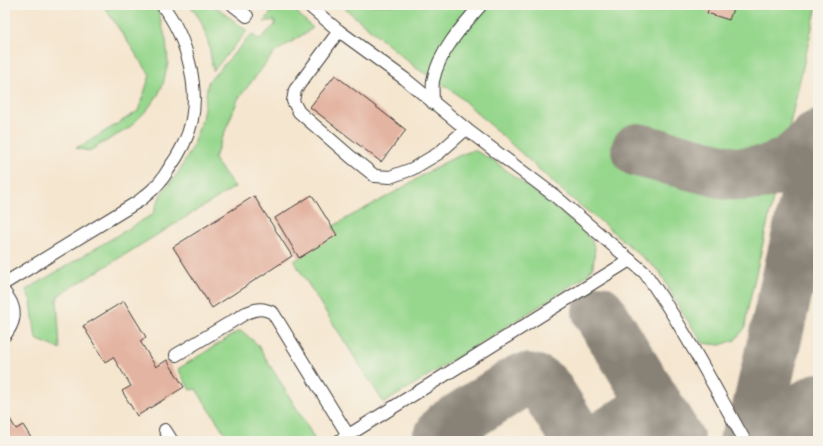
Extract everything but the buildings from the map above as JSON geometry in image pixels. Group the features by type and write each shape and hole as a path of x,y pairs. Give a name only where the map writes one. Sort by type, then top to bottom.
{"lane":[{"path":"5,283 138,201 158,185 176,160 192,121 194,97 193,79 188,56 182,39 162,5"},
{"path":"233,5 247,16"},
{"path":"308,5 339,31 405,79 466,129 555,196 645,273 686,338 745,441"},
{"path":"433,103 433,81 444,53 462,26 481,5"},
{"path":"339,31 295,90 293,101 299,112 351,157 376,176 390,177 412,169 439,153 466,129"},
{"path":"176,355 246,312 265,309 273,313 343,438 630,260"},
{"path":"5,294 12,305 14,318 10,329 5,335"},
{"path":"165,430 172,441"}],"green space":[{"path":"103,5 152,5 158,11 166,40 168,63 163,84 158,95 146,111 129,128 89,151 76,148 138,111 150,75"},
{"path":"190,5 214,5 247,31 213,71 209,45 201,21"},
{"path":"276,5 289,5 313,28 274,53 238,99 214,159 235,187 59,295 57,299 60,349 36,339 31,301 26,290 153,214 161,194 178,173 191,150 202,120 208,82 252,34 259,40 275,25 275,20 264,22"},
{"path":"341,5 817,5 747,313 745,328 735,340 720,345 703,343 678,306 660,272 566,194 452,90 416,68"},
{"path":"474,150 494,161 557,209 584,232 591,240 595,248 593,267 587,275 546,302 384,403 294,261 336,235 332,227 444,163"},
{"path":"239,331 243,332 257,344 314,438 312,441 230,441 196,389 190,390 178,369"}],"taxiway":[{"path":"638,150 729,173 763,173 790,163 818,137"},
{"path":"746,441 757,417 818,150"},
{"path":"599,312 678,441"},
{"path":"438,441 447,427 520,381 527,380 537,382 546,389 579,441"},
{"path":"748,441 818,400"},
{"path":"598,441 656,405"}]}
